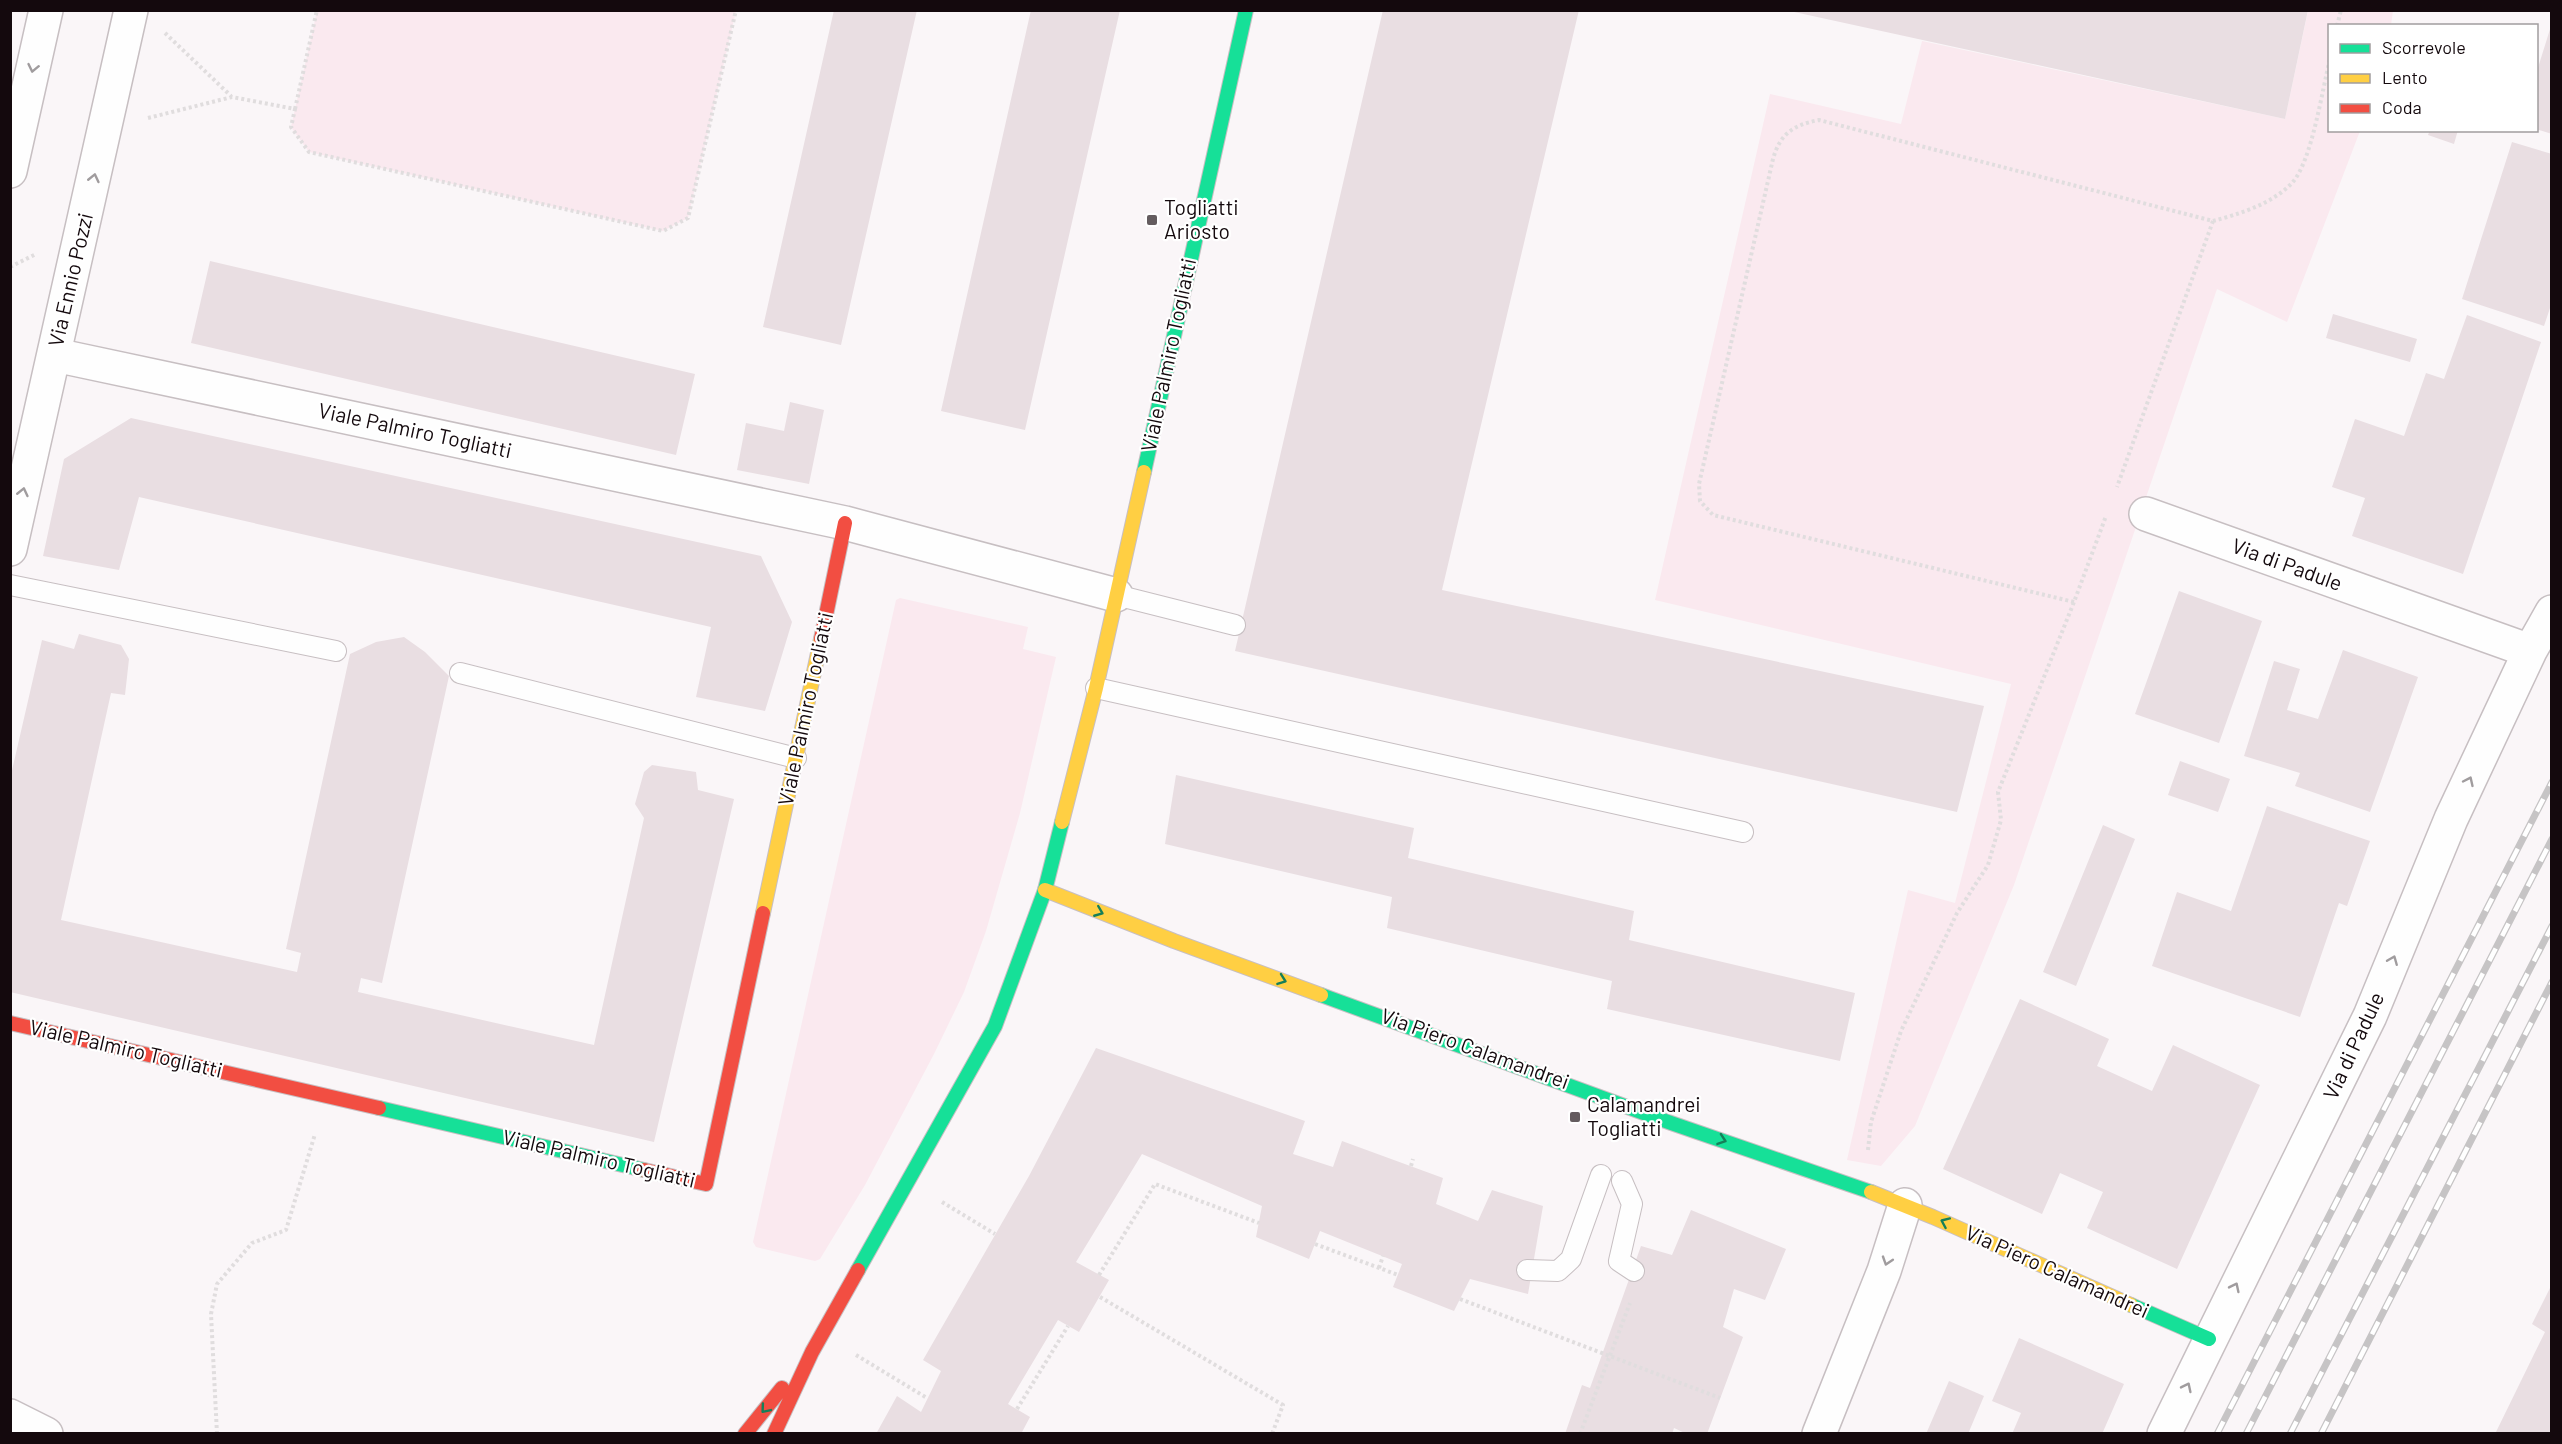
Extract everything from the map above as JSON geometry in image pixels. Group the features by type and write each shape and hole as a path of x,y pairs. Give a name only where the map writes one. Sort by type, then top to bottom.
{"street":[{"path":"10,171 46,10"},
{"name":"Via Ennio Pozzi","path":"10,549 131,10"},
{"name":"Viale Palmiro Togliatti","path":"774,1434 812,1352 994,1026 1045,890 1095,688 1246,10"},
{"name":"Viale Palmiro Togliatti","path":"55,355 845,523 1116,595"},
{"name":"Via di Padule","path":"2146,514 2530,651"},
{"name":"Viale Palmiro Togliatti","path":"10,1023 706,1184 845,523"},
{"name":"Via di Padule","path":"2164,1434 2370,1016 2451,819 2530,651 2552,612"},
{"name":"Via Piero Calamandrei","path":"1045,890 1163,937 1671,1123 1905,1205 2209,1339"},
{"path":"1819,1434 1884,1271 1905,1205"},
{"name":"Viale Palmiro Togliatti","path":"745,1434 812,1352"},
{"path":"10,1416 46,1434"}],"lane":[{"path":"10,585 336,651"},
{"path":"1116,595 1235,625"},
{"path":"460,673 796,758"},
{"path":"1095,688 1743,832"},
{"path":"1527,1270 1557,1271 1571,1258 1601,1175"},
{"path":"1622,1181 1632,1204 1619,1261 1634,1271"}],"path":[{"path":"317,10 291,127 309,152 663,231 688,218 736,10"},
{"path":"160,40 162,29 232,97"},
{"path":"2074,602 1713,515 1700,501 1699,484 1777,145 1789,129 1819,120 2213,221 2249,210 2292,183 2308,149 2328,67"},
{"path":"147,108 144,119 232,97 295,109"},
{"path":"2115,490 2213,221"},
{"path":"10,267 82,231"},
{"path":"1863,1189 1871,1122 1901,1031 1957,913 1988,865 2001,820 1998,792 2107,513"},
{"path":"217,1434 211,1314 217,1284 252,1243 286,1230 307,1164 324,1096"},
{"path":"1411,1166 1413,1159"},
{"path":"1099,1275 1155,1184 1259,1223"},
{"path":"937,1199 996,1234"},
{"path":"1315,1244 1398,1275"},
{"path":"1380,1268 1383,1256"},
{"path":"1100,1297 1283,1405 1272,1434"},
{"path":"1460,1299 1720,1398"},
{"path":"1580,1434 1631,1300"},
{"path":"1017,1409 1068,1326"},
{"path":"847,1350 927,1398"}],"shaded area":[{"path":"317,11 736,11 688,218 663,231 309,152 291,127"},
{"path":"2308,11 2393,11 2391,24 2328,24 2328,132 2360,132 2287,322 2217,289 2014,885 1915,1126 1881,1166 1847,1160 1908,890 1955,903 2011,684 1655,600 1770,94 1901,124 1922,41 2285,119"},
{"path":"900,598 1028,627 1023,649 1056,657 1020,813 986,931 964,992 865,1185 820,1259 815,1261 756,1247 753,1242 896,600"}],"building":[{"path":"834,10 917,10 841,345 763,327"},
{"path":"1031,10 1120,10 1025,430 941,411"},
{"path":"1383,10 1579,10 1442,590 1984,706 1957,812 1235,651"},
{"path":"1785,10 2308,10 2285,119"},
{"path":"2552,26 2552,134 2538,130 2538,68"},
{"path":"2429,132 2457,132 2454,144 2428,135"},
{"path":"2512,142 2552,154 2552,302 2544,326 2462,299"},
{"path":"210,261 695,374 676,455 191,343"},
{"path":"2333,314 2417,339 2410,362 2326,338"},
{"path":"2467,315 2541,342 2463,574 2352,536 2365,498 2332,487 2355,419 2404,436 2426,373 2444,379"},
{"path":"790,402 824,410 809,484 737,470 746,423 784,431"},
{"path":"131,418 761,556 792,622 765,711 696,697 711,627 139,497 119,570 43,556 64,459"},
{"path":"2179,591 2262,621 2219,743 2135,714"},
{"path":"79,634 121,645 129,659 125,695 111,693 61,920 297,972 301,953 286,949 350,654 376,642 404,637 425,652 449,676 382,983 361,978 358,992 594,1045 644,818 635,804 644,772 652,765 696,772 698,790 734,799 654,1142 10,992 10,779 42,640 74,649"},
{"path":"2343,650 2418,677 2370,812 2295,786 2300,773 2244,756 2274,661 2300,669 2287,710 2318,719"},
{"path":"2180,761 2230,779 2218,812 2168,795"},
{"path":"1176,775 1414,828 1408,858 1634,911 1629,940 1855,993 1840,1061 1607,1009 1612,981 1387,928 1392,897 1165,844"},
{"path":"2267,806 2370,841 2347,906 2339,903 2300,1017 2152,966 2177,892 2231,911"},
{"path":"2103,825 2135,839 2076,986 2043,972"},
{"path":"2020,999 2109,1039 2097,1066 2152,1091 2173,1045 2260,1085 2177,1269 2087,1228 2103,1192 2060,1173 2042,1214 1943,1169"},
{"path":"1096,1048 1305,1121 1293,1154 1333,1167 1342,1141 1443,1178 1436,1204 1478,1221 1492,1190 1543,1206 1528,1294 1470,1279 1454,1311 1393,1287 1402,1264 1320,1231 1309,1259 1256,1237 1262,1206 1142,1154 1076,1262 1109,1280 1079,1332 1058,1320 1008,1404 1030,1417 1021,1434 876,1434 897,1396 921,1412 941,1371 923,1360 1029,1176"},
{"path":"1691,1210 1786,1249 1765,1300 1734,1289 1723,1327 1743,1337 1707,1434 1687,1434 1674,1428 1672,1434 1565,1434 1582,1385 1590,1388 1641,1246 1672,1255"},
{"path":"2552,1284 2552,1434 2495,1434 2545,1332 2532,1324"},
{"path":"2019,1338 2124,1384 2102,1434 2012,1434 2021,1413 1992,1401"},
{"path":"1949,1381 1984,1396 1968,1434 1926,1434"}],"railway":[{"path":"2217,1434 2552,782"},
{"path":"2246,1434 2552,839"},
{"path":"2290,1434 2552,926"},
{"path":"2321,1434 2552,982"}],"traffic: fast":[{"path":"1144,472 1246,10"},
{"path":"858,1270 995,1026 1045,890 1062,822"},
{"path":"1321,995 1671,1123 1871,1192"},
{"path":"379,1108 644,1170"},
{"path":"2131,1305 2209,1339"}],"traffic: slow":[{"path":"1062,822 1096,688 1144,472"},
{"path":"763,913 821,639"},
{"path":"1045,890 1321,995"},
{"path":"1871,1192 2131,1305"}],"traffic: jam":[{"path":"821,639 845,523"},
{"path":"644,1170 706,1184 763,913"},
{"path":"10,1023 379,1108"},
{"path":"774,1434 812,1352 858,1270"},
{"path":"745,1434 782,1388"}],"place":[{"name":"Togliatti Ariosto","path":"1152,220"},
{"name":"Calamandrei Togliatti","path":"1575,1117"}]}
